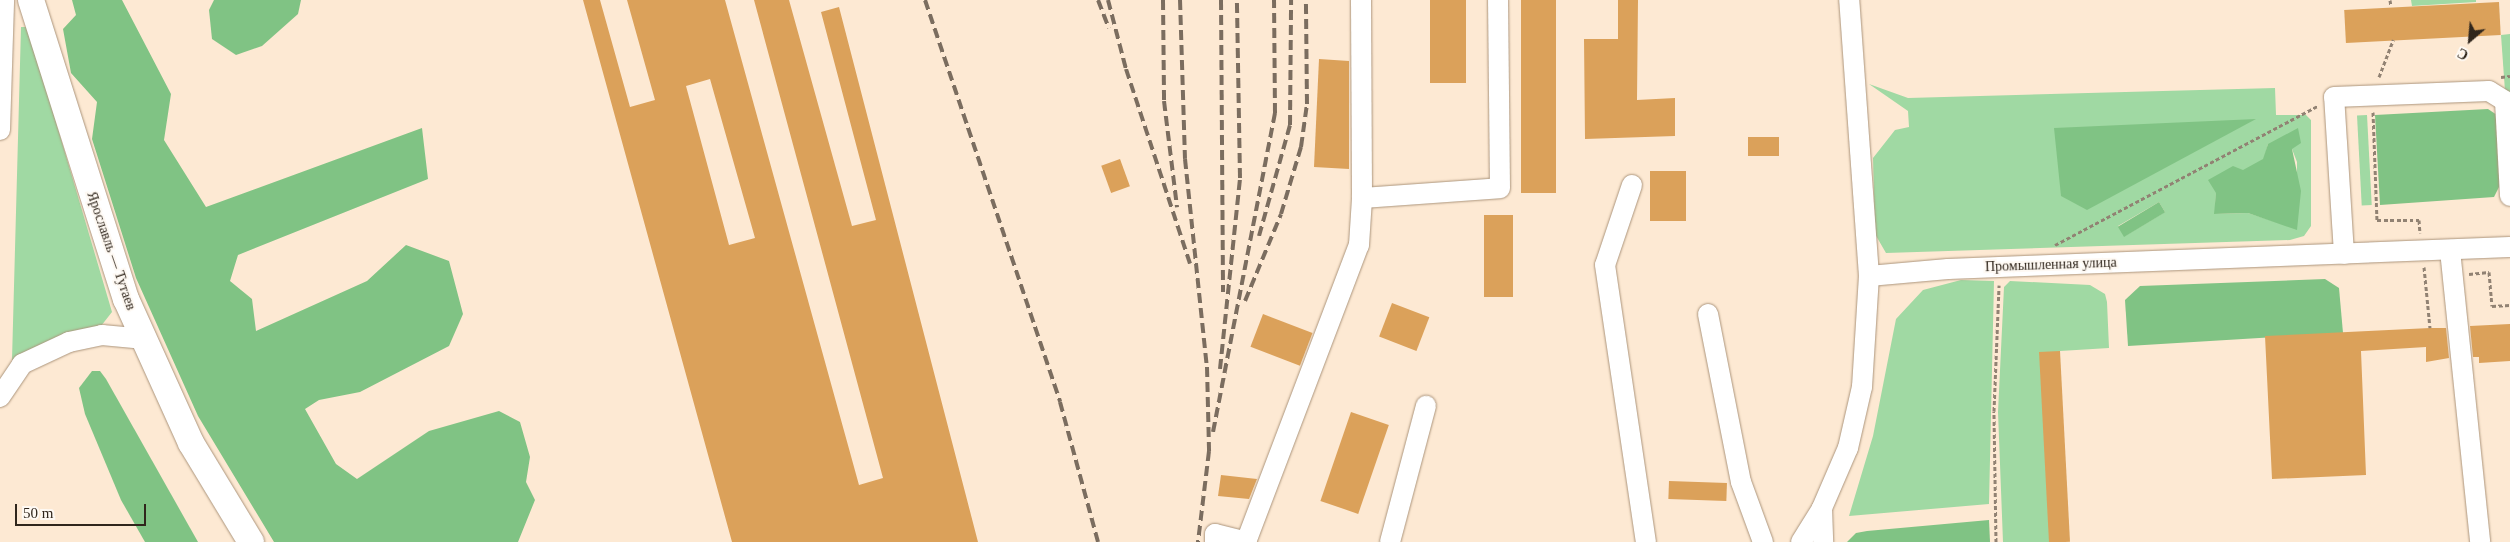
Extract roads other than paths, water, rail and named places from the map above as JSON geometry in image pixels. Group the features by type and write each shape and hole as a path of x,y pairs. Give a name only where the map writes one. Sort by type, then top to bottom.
{"main road":[{"name":"Ярославль — Тутаев","path":"31,0 126,299 191,443 250,542"}],"street":[{"path":"0,130 4,0"},
{"path":"1215,542 1216,534 1246,542 1359,245 1362,198 1361,0"},
{"path":"1362,198 1500,188 1498,0"},
{"path":"1801,542 1822,508 1856,418 1869,276 1849,0"},
{"path":"2344,254 2334,97 2489,91 2508,101 2510,196"},
{"path":"1632,185 1605,265 1646,542"},
{"name":"Промышленная улица","path":"1869,276 1948,269 2510,247"},
{"path":"2450,250 2480,542"},
{"path":"1708,314 1742,482 1762,542"},
{"path":"0,398 22,364 69,342 102,336 145,339"},
{"path":"1390,542 1426,406"},
{"path":"1822,508 1823,542"}],"railway":[{"path":"925,0 1060,402 1098,542"},
{"path":"1098,0 1109,28"},
{"path":"1108,0 1126,69 1190,264"},
{"path":"1163,0 1164,101 1177,207"},
{"path":"1180,0 1185,159 1207,367 1209,451 1198,542"},
{"path":"1221,0 1223,292"},
{"path":"1220,369 1240,178 1237,0"},
{"path":"1213,432 1275,113 1274,0"},
{"path":"1259,236 1290,125 1291,0"},
{"path":"1245,301 1281,214 1301,147 1307,104 1306,0"}]}
